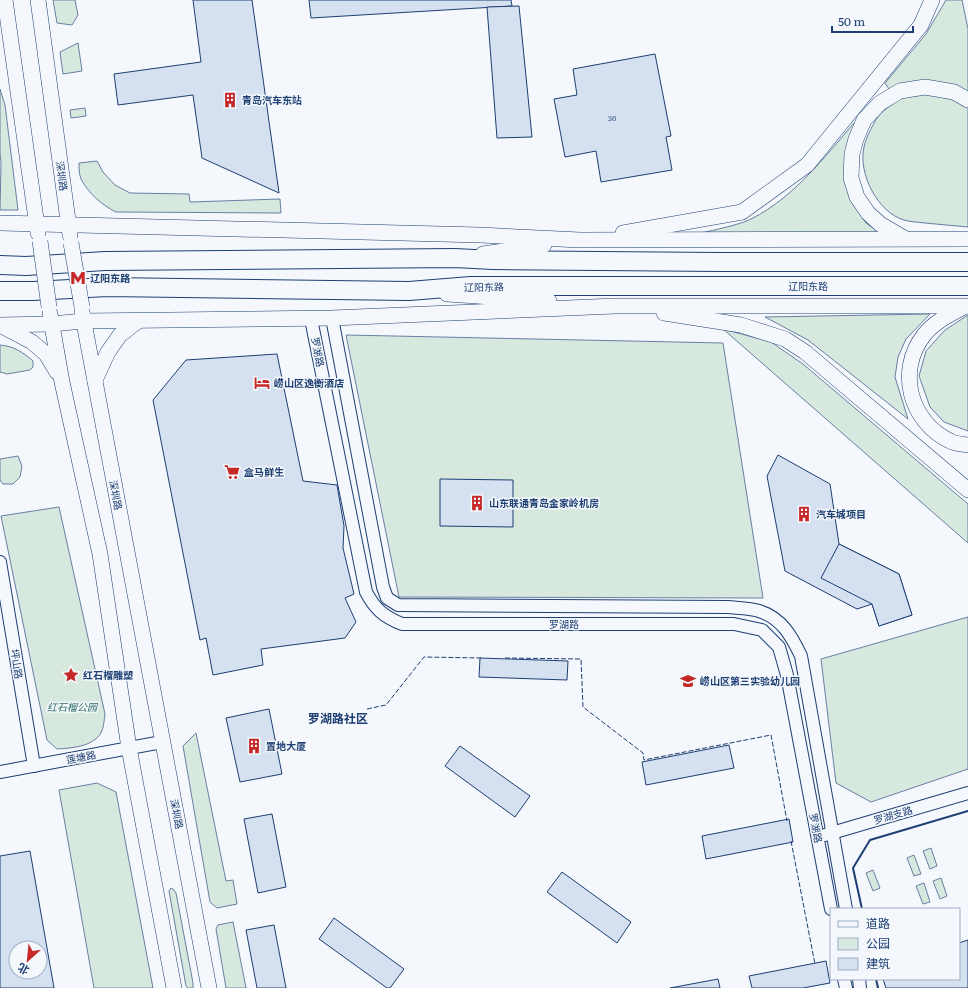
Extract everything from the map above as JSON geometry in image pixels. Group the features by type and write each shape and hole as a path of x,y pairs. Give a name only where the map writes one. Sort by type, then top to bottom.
{"highway":[{"path":"0,265 26,266 105,261 455,258 493,260 720,262 968,262"},
{"name":"辽阳东路","path":"0,291 107,288 409,291 471,286 968,286"}],"main road":[{"path":"5,0 49,307 62,382 100,554 129,748 174,988"},
{"name":"深圳路","path":"38,0 71,243 83,314 209,988"},
{"path":"455,258 580,240 742,212 807,166 921,25 932,0"},
{"path":"905,239 880,224 868,213 857,197 851,178 852,154 856,139 864,120 880,103 900,91 925,87 954,92 968,100"},
{"path":"0,223 480,235 580,240 968,239"},
{"path":"409,291 615,306 741,325 785,339 805,352 968,490"},
{"name":"辽阳东路","path":"0,325 52,324 83,314 138,321 311,319 615,306 967,306"},
{"path":"967,306 939,320 924,335 914,354 909,374 910,392 917,411 932,429 950,441 968,445"},
{"path":"95,380 108,352 120,335 138,321"},
{"path":"0,325 32,342 46,354 62,382"}],"street":[{"path":"332,318 383,587 387,598 398,605 728,607 760,611 779,621 791,636 801,656 846,908"},
{"name":"罗湖路","path":"311,319 366,592 377,608 389,619 402,624 734,624 762,630 779,646 787,675 831,908"},
{"name":"坪山路","path":"0,562 34,766"},
{"name":"莲塘路","path":"0,772 162,742"},
{"name":"罗湖支路","path":"818,837 968,793"}],"green space":[{"path":"53,0 75,0 78,15 72,25 57,23"},
{"path":"946,0 962,0 968,29 968,227 909,221 894,216 878,200 867,179 864,168 864,147 870,130 880,114 897,101 885,83 926,34"},
{"path":"78,43 82,71 63,74 60,52"},
{"path":"0,89 5,105 18,210 0,210"},
{"path":"85,108 86,116 71,118 70,110"},
{"path":"862,114 853,203 866,223 882,234 701,233 751,219 783,198 811,172"},
{"path":"97,161 103,172 115,185 130,193 189,194 190,202 280,199 281,213 116,212 96,198 88,190 81,179 79,173 79,163"},
{"path":"930,314 906,339 898,357 895,377 908,419 808,340 765,317"},
{"path":"968,315 968,431 944,422 930,407 919,376 926,351 945,330"},
{"path":"723,329 771,342 803,364 968,504 968,543"},
{"path":"346,335 723,343 763,598 399,597"},
{"path":"0,345 14,348 22,352 33,361 33,367 30,370 7,374 0,372"},
{"path":"18,456 22,466 20,477 13,484 3,484 0,480 0,459"},
{"name":"红石榴公园","path":"59,507 105,714 101,733 97,738 81,746 57,749 47,740 1,516"},
{"path":"968,617 968,769 871,802 836,783 821,659"},
{"path":"196,733 226,881 233,880 237,904 217,908 210,902 183,746"},
{"path":"97,783 116,792 153,988 94,988 59,790"},
{"path":"931,848 937,866 930,869 923,851"},
{"path":"914,855 921,874 914,876 907,858"},
{"path":"873,870 880,888 873,891 866,873"},
{"path":"941,878 947,896 940,899 933,881"},
{"path":"924,883 930,902 923,904 916,886"},
{"path":"171,888 176,893 193,988 188,988 186,986 169,891"},
{"path":"233,922 246,988 226,988 216,929 218,925"}],"building":[{"name":"青岛汽车东站","path":"193,0 252,0 279,193 202,158 193,95 118,105 114,74 201,62"},
{"path":"309,0 511,0 512,6 311,18"},
{"path":"519,6 532,137 497,138 487,7"},
{"path":"655,54 671,136 666,137 672,170 601,182 596,151 565,157 554,99 577,95 573,69"},
{"path":"277,354 303,481 337,485 344,526 343,548 354,594 345,598 356,622 345,638 261,649 263,665 213,675 206,638 200,640 153,400 186,360"},
{"name":"汽车城项目","path":"778,455 830,484 839,544 899,574 912,615 879,626 872,604 857,609 785,571 767,476"},
{"name":"山东联通青岛金家岭机房","path":"440,479 513,480 513,527 440,526"},
{"path":"839,544 899,574 912,615 879,626 872,604 821,578"},
{"path":"480,658 568,661 567,680 479,677"},
{"name":"置地大厦","path":"269,709 282,774 240,782 226,718"},
{"path":"729,745 734,768 646,785 642,762"},
{"path":"460,746 530,796 515,817 445,766"},
{"path":"272,814 286,887 258,893 244,819"},
{"path":"789,819 793,842 706,859 702,836"},
{"path":"30,851 46,940 8,940 8,980 48,980 48,954 54,988 0,988 0,856"},
{"path":"562,872 631,922 617,943 547,892"},
{"path":"334,918 404,969 390,988 387,988 319,939"},
{"path":"274,925 286,988 257,988 246,930"},
{"path":"968,940 968,988 886,988 883,980 960,980 960,943"},
{"path":"826,961 830,983 803,988 752,988 749,976"},
{"path":"718,979 720,988 670,988"}],"fence":[{"path":"367,709 386,705 424,657 481,658"},
{"path":"505,658 581,659 583,707 643,753 644,760 771,735 787,821"},
{"path":"791,841 815,964"}],"wall":[{"path":"862,908 853,868 870,840 968,811"},
{"path":"876,980 878,988"}],"place":[{"name":"青岛汽车东站","path":"230,100"},
{"name":"辽阳东路","path":"78,278"},
{"name":"崂山区逸衡酒店","path":"262,383"},
{"name":"盒马鲜生","path":"232,472"},
{"name":"山东联通青岛金家岭机房","path":"477,503"},
{"name":"汽车城项目","path":"804,514"},
{"name":"红石榴雕塑","path":"71,675"},
{"name":"崂山区第三实验幼儿园","path":"688,681"},
{"name":"置地大厦","path":"254,746"}],"district":[{"name":"罗湖路社区","path":"338,719"}]}
